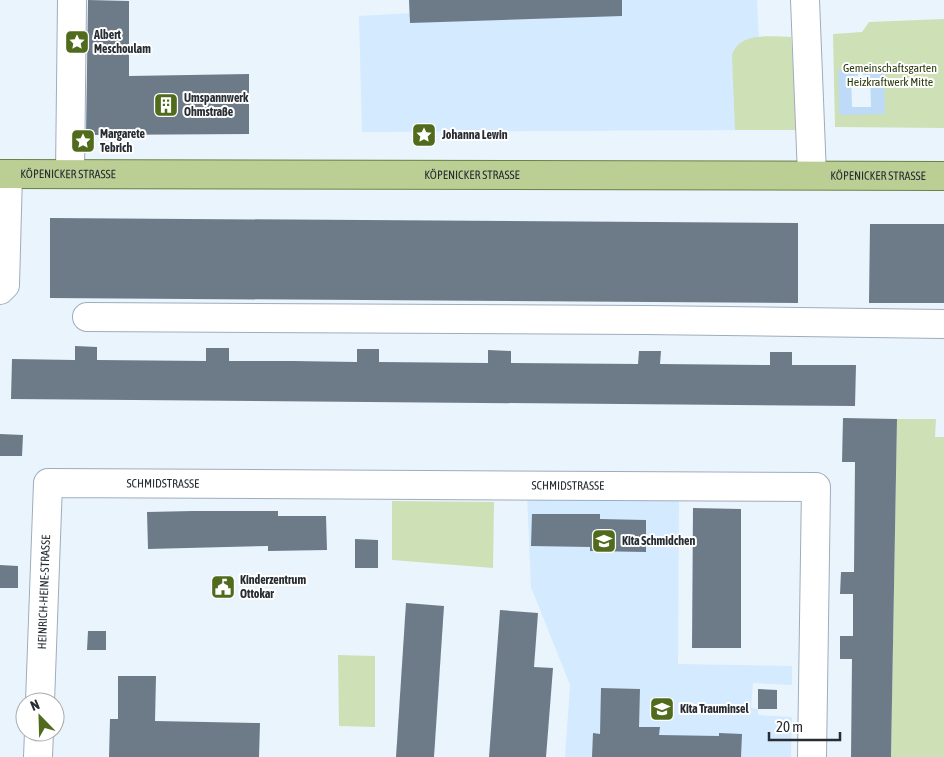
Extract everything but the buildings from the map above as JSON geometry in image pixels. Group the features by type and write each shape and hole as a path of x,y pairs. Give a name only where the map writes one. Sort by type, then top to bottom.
{"main road":[{"name":"KÖPENICKER STRASSE","path":"4,174 944,176"}],"street":[{"path":"70,174 72,0"},
{"path":"805,0 812,175"},
{"path":"0,290 5,284 4,174"},
{"path":"87,318 635,320 944,324"},
{"name":"HEINRICH-HEINE-STRASSE","path":"40,692 48,483"},
{"name":"SCHMIDSTRASSE","path":"48,483 816,487 812,757"},
{"path":"38,757 39,742"}],"shaded area":[{"path":"409,0 757,0 763,130 362,132 359,16 410,13"},
{"path":"884,69 885,114 839,115 838,70"},
{"path":"527,494 679,495 678,664 792,666 792,685 753,683 751,708 758,709 758,715 792,717 791,757 565,757 570,685 531,587"}],"green space":[{"name":"Gemeinschaftsgarten Heizkraftwerk Mitte","path":"944,19 944,128 835,127 833,34 862,32 869,22"},
{"path":"757,37 791,37 798,130 735,130 732,55 736,47 742,42"},
{"path":"897,419 936,419 935,437 944,437 944,757 891,757"},
{"path":"392,501 494,502 493,568 392,560"},
{"path":"338,655 375,656 375,727 339,726"}],"pier":[{"path":"863,66 863,75 870,75 871,107 852,107 851,76 858,76 858,67"}],"place":[{"name":"Albert Meschoulam","path":"77,42"},
{"name":"Umspannwerk Ohmstraße","path":"166,105"},
{"name":"Johanna Lewin","path":"424,135"},
{"name":"Margarete Tebrich","path":"83,141"},
{"name":"Kita Schmidchen","path":"604,541"},
{"name":"Kinderzentrum Ottokar","path":"223,587"},
{"name":"Kita Trauminsel","path":"662,709"}]}
